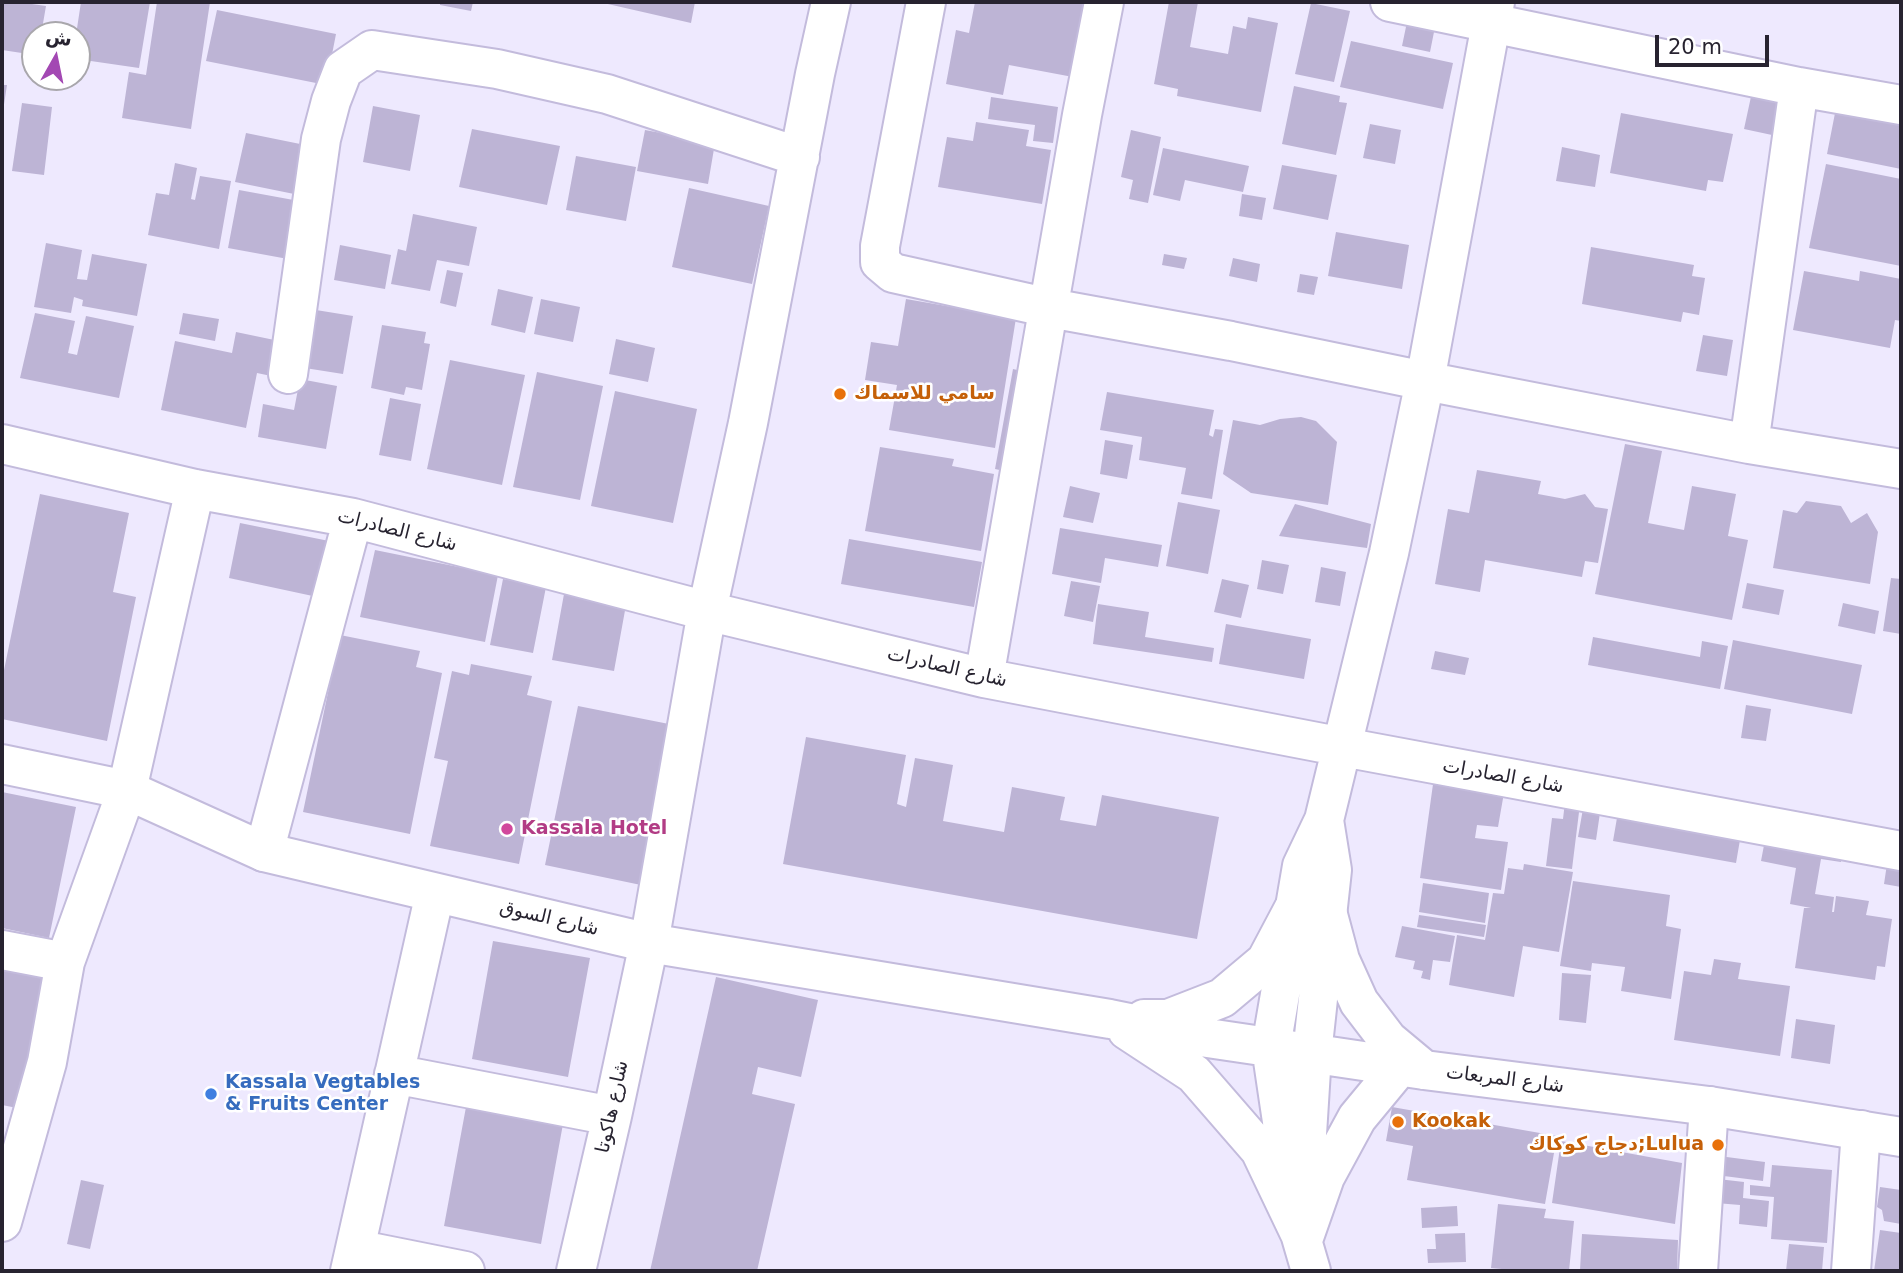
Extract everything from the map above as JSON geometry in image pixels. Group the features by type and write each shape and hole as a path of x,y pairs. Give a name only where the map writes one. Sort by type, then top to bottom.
{"street":[{"name":"شارع هاكوتا","path":"576,1271 649,943 707,611 748,422 831,2"},
{"path":"926,2 880,246 880,262 893,273 1050,308 1231,341 1425,381 1749,444 1901,469"},
{"path":"984,678 1104,2"},
{"path":"1390,2 1493,12 1799,88 1901,105"},
{"path":"1304,1245 1312,1054 1311,912 1302,866 1324,820 1389,553 1425,381 1493,12"},
{"path":"288,374 321,139 343,70 372,50 497,69 607,94 800,157"},
{"path":"1749,444 1799,88"},
{"name":"شارع الصادرات","path":"2,444 195,489 353,518 707,611 984,678 1901,850"},
{"path":"2,1222 15,1126 47,1062 65,962 127,789 195,489"},
{"path":"264,852 353,518"},
{"name":"شارع السوق","path":"2,764 127,789 264,852 649,943 1110,1019"},
{"path":"435,893 352,1260 465,1271"},
{"path":"1110,1019 1168,1019 1222,998 1266,961 1311,912"},
{"path":"1304,1245 1270,1047 1311,912"},
{"path":"1304,1245 1325,1177 1357,1118 1412,1068 1359,1002 1340,960 1311,912"},
{"path":"2,950 65,962"},
{"path":"1110,1019 1194,1074 1260,1150 1304,1245"},
{"name":"شارع المربعات","path":"1110,1019 1194,1036 1312,1054 1709,1106 1901,1137"},
{"path":"394,1074 612,1116"},
{"path":"1698,1271 1709,1106"},
{"path":"1851,1271 1861,1130"}],"building":[{"path":"3,2 46,6 43,21 21,21 21,53 2,50"},
{"path":"81,2 150,2 139,68 91,61 91,21 78,21"},
{"path":"157,2 210,2 191,129 122,118 129,72 146,75"},
{"path":"440,2 473,2 471,11 440,5"},
{"path":"599,2 695,2 691,23"},
{"path":"975,2 1087,2 1073,77 1009,65 1003,95 946,84 956,30 969,33"},
{"path":"1169,2 1198,2 1190,47 1228,54 1233,26 1246,29 1248,17 1278,23 1261,112 1177,96 1178,89 1154,84"},
{"path":"1311,3 1350,11 1334,82 1295,74"},
{"path":"217,10 336,34 326,85 206,61"},
{"path":"1407,22 1435,27 1430,52 1402,46"},
{"path":"1351,41 1453,63 1443,109 1340,87"},
{"path":"2,85 7,85 3,111 2,111"},
{"path":"1294,86 1340,96 1339,102 1347,103 1336,155 1282,144"},
{"path":"1752,92 1779,98 1772,135 1744,129"},
{"path":"991,97 1058,107 1053,143 1033,141 1035,125 988,119"},
{"path":"22,103 52,107 44,175 12,171"},
{"path":"373,106 420,115 410,171 363,162"},
{"path":"1836,108 1901,121 1901,169 1827,154"},
{"path":"1621,113 1733,134 1723,182 1708,180 1706,191 1610,173"},
{"path":"976,122 1029,130 1026,146 1051,150 1042,204 938,187 947,137 973,141"},
{"path":"1370,124 1401,130 1395,164 1363,158"},
{"path":"472,129 560,146 547,205 459,187"},
{"path":"645,130 715,143 708,184 637,171"},
{"path":"1131,130 1161,137 1148,203 1129,199 1133,180 1121,177"},
{"path":"246,133 315,147 304,196 235,182"},
{"path":"1562,147 1600,155 1595,187 1556,181"},
{"path":"1163,148 1249,166 1243,192 1185,180 1180,201 1153,195"},
{"path":"576,156 636,167 626,221 566,210"},
{"path":"175,163 197,168 191,199 195,200 200,176 231,181 219,249 148,235 156,193 169,195"},
{"path":"1826,164 1901,179 1901,266 1809,248"},
{"path":"1282,165 1337,175 1328,220 1273,209"},
{"path":"689,188 769,206 752,284 672,267"},
{"path":"239,190 299,201 288,259 228,248"},
{"path":"1242,194 1266,198 1262,220 1239,216"},
{"path":"413,214 477,227 469,266 437,260 430,291 391,284 398,249 406,251"},
{"path":"1336,232 1409,245 1402,289 1328,276"},
{"path":"46,243 82,250 77,279 87,280 92,254 147,264 137,316 82,306 83,300 74,297 71,313 34,307"},
{"path":"340,245 391,255 385,289 334,280"},
{"path":"1591,247 1694,265 1692,276 1705,278 1699,315 1683,312 1681,322 1582,304"},
{"path":"1164,254 1187,258 1184,269 1162,265"},
{"path":"1233,258 1260,264 1257,282 1229,276"},
{"path":"447,270 463,273 456,307 440,303"},
{"path":"1804,271 1859,281 1860,271 1901,279 1901,321 1895,320 1890,348 1793,330"},
{"path":"1300,274 1318,277 1314,295 1297,292"},
{"path":"498,289 533,297 525,333 491,325"},
{"path":"541,299 580,307 573,342 534,334"},
{"path":"906,299 1016,318 995,448 889,430 897,385 865,380 871,342 898,346"},
{"path":"316,310 353,316 343,374 305,368"},
{"path":"35,313 75,321 68,353 77,355 86,316 134,326 119,398 20,378"},
{"path":"183,313 219,319 215,341 179,334"},
{"path":"382,325 426,332 424,343 430,344 422,390 406,387 404,395 371,388"},
{"path":"236,332 284,342 276,377 257,373 246,428 161,410 175,341 232,353"},
{"path":"1703,335 1733,340 1727,376 1696,371"},
{"path":"616,339 655,348 648,382 609,374"},
{"path":"450,360 525,375 502,485 427,469"},
{"path":"1013,369 1026,372 1009,472 995,469"},
{"path":"537,372 603,386 580,500 513,487"},
{"path":"300,379 337,386 326,449 258,437 263,404 294,410"},
{"path":"615,391 697,409 673,523 591,506"},
{"path":"1107,392 1214,410 1209,435 1213,437 1215,429 1223,430 1212,499 1181,494 1186,468 1139,460 1142,437 1100,430"},
{"path":"390,398 421,404 411,461 379,455"},
{"path":"1301,417 1316,421 1337,442 1328,505 1251,493 1223,474 1233,420 1260,425"},
{"path":"1105,440 1133,445 1127,479 1100,474"},
{"path":"1625,444 1662,451 1648,523 1684,530 1692,486 1736,494 1728,536 1748,540 1732,620 1595,594"},
{"path":"880,447 954,459 952,466 994,474 981,551 865,531"},
{"path":"1477,470 1541,481 1538,494 1565,499 1585,494 1595,507 1608,509 1598,563 1585,561 1582,577 1485,560 1480,592 1435,584 1448,509 1469,513"},
{"path":"1070,486 1100,493 1093,523 1063,517"},
{"path":"40,494 129,513 113,592 136,597 107,741 2,719 2,680"},
{"path":"1806,501 1841,506 1851,523 1867,513 1878,532 1870,584 1773,568 1783,510 1797,513"},
{"path":"1178,502 1220,510 1208,574 1166,566"},
{"path":"1295,504 1371,524 1367,548 1279,536"},
{"path":"240,523 334,542 322,598 229,578"},
{"path":"1060,528 1162,545 1158,567 1105,558 1101,583 1052,574"},
{"path":"849,539 982,562 974,607 841,584"},
{"path":"375,550 498,575 485,642 360,617"},
{"path":"1262,560 1289,565 1283,594 1257,589"},
{"path":"1321,567 1346,572 1340,606 1315,602"},
{"path":"1891,578 1901,579 1901,634 1883,631"},
{"path":"503,579 546,587 533,653 490,645"},
{"path":"1222,579 1249,585 1241,618 1214,612"},
{"path":"1071,581 1100,586 1093,622 1064,616"},
{"path":"1747,583 1784,590 1779,615 1742,608"},
{"path":"564,594 626,605 614,671 552,660"},
{"path":"1843,603 1879,611 1875,634 1838,626"},
{"path":"1098,604 1149,612 1145,637 1214,648 1212,662 1093,644"},
{"path":"1226,624 1311,639 1304,679 1219,664"},
{"path":"340,635 420,651 416,667 442,673 410,834 303,812"},
{"path":"1593,637 1700,657 1702,641 1728,646 1720,689 1588,665"},
{"path":"1733,640 1862,665 1852,714 1724,689"},
{"path":"1435,651 1469,658 1465,675 1431,669"},
{"path":"471,664 532,676 527,695 552,701 519,864 430,846 448,761 434,758 452,671 469,675"},
{"path":"1746,705 1771,709 1766,741 1741,738"},
{"path":"578,706 674,725 641,885 545,865"},
{"path":"806,737 906,755 897,804 906,807 915,758 953,765 943,821 1004,832 1012,787 1065,797 1060,820 1096,826 1102,795 1219,817 1197,939 783,864"},
{"path":"1434,777 1505,787 1498,827 1477,825 1475,838 1508,842 1501,890 1420,878"},
{"path":"2,792 76,807 49,938 2,928"},
{"path":"1565,802 1580,804 1572,869 1546,866 1552,818 1563,819"},
{"path":"1584,803 1601,806 1596,840 1578,837"},
{"path":"1618,812 1741,834 1736,863 1613,841"},
{"path":"1765,840 1842,854 1841,862 1821,859 1815,894 1834,897 1832,912 1836,896 1869,901 1866,915 1892,919 1885,967 1877,966 1875,980 1795,968 1804,908 1811,908 1790,904 1796,868 1761,861"},
{"path":"1524,864 1573,872 1559,952 1523,946 1514,997 1449,985 1457,935 1485,940 1493,893 1504,894 1508,868 1523,870"},
{"path":"1887,864 1901,867 1901,887 1884,884"},
{"path":"1573,881 1670,895 1666,926 1681,929 1671,999 1621,991 1625,967 1592,963 1591,971 1560,966"},
{"path":"1423,883 1489,893 1485,923 1419,912"},
{"path":"1419,915 1486,925 1484,937 1417,927"},
{"path":"1402,926 1455,936 1450,962 1433,960 1430,980 1421,978 1423,971 1413,969 1415,961 1395,957"},
{"path":"493,941 590,958 568,1077 472,1059"},
{"path":"1714,959 1741,963 1738,979 1790,986 1780,1056 1674,1040 1684,971 1711,975"},
{"path":"2,970 45,979 17,1108 2,1105"},
{"path":"1562,973 1591,975 1586,1023 1559,1020"},
{"path":"716,977 818,1000 801,1077 758,1067 752,1094 795,1104 757,1271 650,1271"},
{"path":"1796,1019 1835,1025 1830,1064 1791,1058"},
{"path":"466,1107 563,1124 541,1244 444,1226"},
{"path":"1392,1107 1557,1136 1545,1204 1407,1180 1413,1146 1386,1141"},
{"path":"1561,1141 1682,1163 1675,1224 1552,1203"},
{"path":"1719,1156 1765,1162 1763,1181 1716,1175"},
{"path":"1772,1165 1832,1170 1827,1243 1771,1239 1774,1197 1750,1195 1750,1185 1770,1187"},
{"path":"1718,1179 1744,1182 1743,1198 1769,1201 1767,1227 1739,1224 1740,1205 1716,1203"},
{"path":"81,1180 104,1185 90,1249 67,1244"},
{"path":"1880,1187 1901,1190 1901,1224 1884,1221 1882,1210 1877,1207"},
{"path":"1498,1204 1546,1209 1544,1218 1574,1221 1569,1271 1491,1268"},
{"path":"1457,1206 1458,1226 1422,1228 1421,1208"},
{"path":"1880,1230 1901,1233 1901,1271 1874,1271"},
{"path":"1465,1233 1466,1262 1428,1263 1427,1249 1436,1249 1435,1234"},
{"path":"1582,1234 1678,1240 1677,1271 1580,1270"},
{"path":"1789,1244 1824,1247 1822,1271 1786,1271"}],"place":[{"name":"سامي للاسماك","path":"840,394"},
{"name":"Kassala Hotel","path":"507,829"},
{"name":"Kassala Vegtables & Fruits Center","path":"211,1094"},
{"name":"Kookak","path":"1398,1122"},
{"name":"دجاج كوكاك;Lulua","path":"1718,1145"}]}
